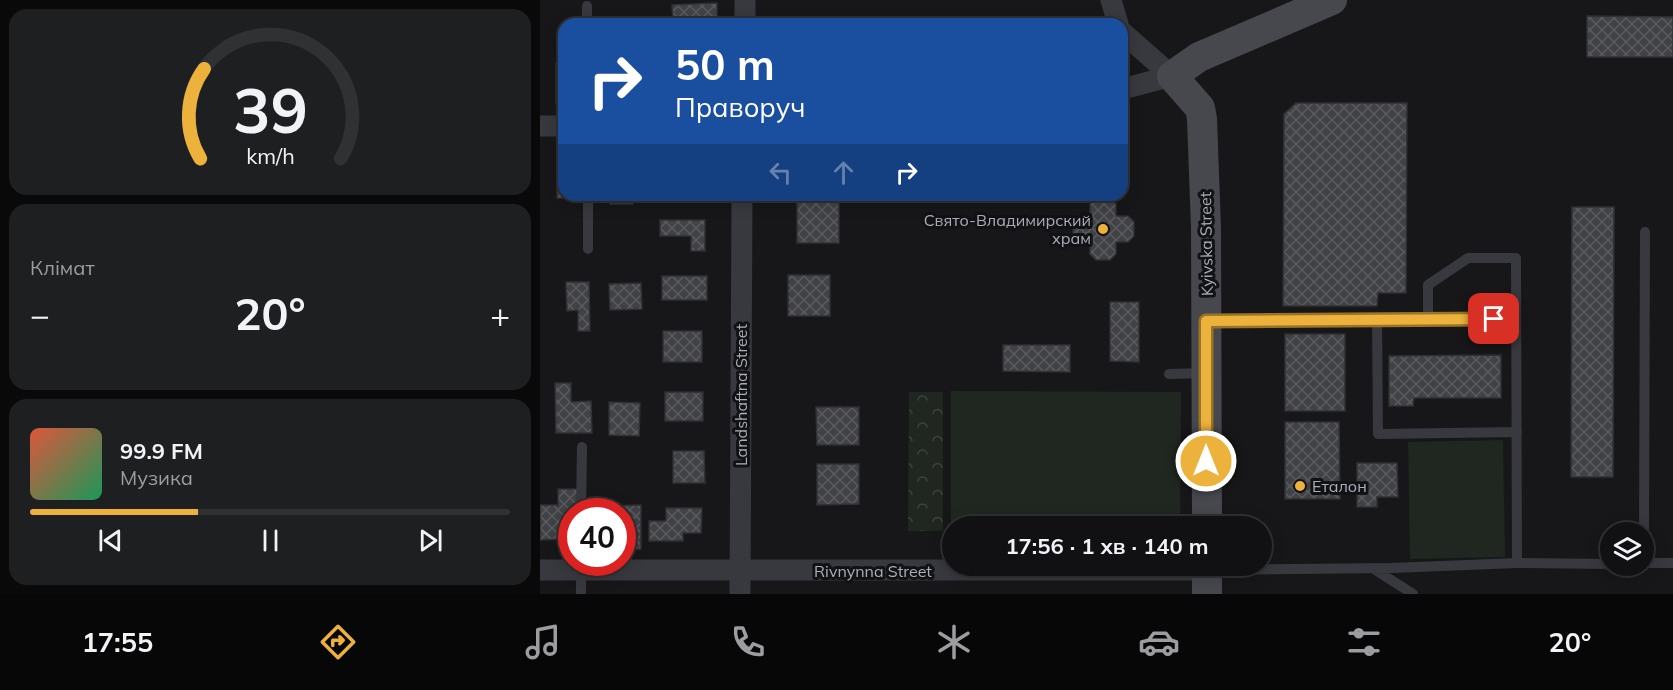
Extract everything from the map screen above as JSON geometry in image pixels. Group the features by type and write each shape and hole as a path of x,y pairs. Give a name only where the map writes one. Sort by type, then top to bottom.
{"street":[{"path":"745,0 745,18"},
{"path":"1111,0 1116,18"},
{"path":"1128,87 1172,76 1199,57 1332,0"},
{"name":"Kyivska Street","path":"1128,37 1172,76 1200,108 1202,119 1207,516"},
{"path":"540,126 558,126"},
{"name":"Landshaftna Street","path":"740,594 742,201"},
{"name":"Rivnynna Street","path":"636,568 1207,577"},
{"name":"Rivnynna Street","path":"540,570 558,569"}],"lane":[{"path":"587,6 587,18"},
{"path":"588,201 588,249"},
{"path":"1644,522 1645,232"},
{"path":"1428,320 1428,285 1468,258 1516,258 1517,563"},
{"path":"1206,321 1516,319"},
{"path":"1377,320 1378,434 1517,432"},
{"path":"1168,374 1206,374"},
{"path":"581,498 582,447"},
{"path":"1207,577 1291,567 1374,568 1517,563 1600,564"},
{"path":"1654,563 1673,563"},
{"path":"1374,568 1413,594"},
{"path":"581,576 581,594"}],"green space":[{"path":"951,391 1181,392 1180,516 951,516"},
{"path":"909,392 943,392 942,531 908,531"},
{"path":"1503,440 1505,557 1410,559 1408,442"}],"building":[{"path":"717,3 717,18 673,18 672,5"},
{"path":"1587,16 1673,17 1673,57 1587,57"},
{"path":"556,63 558,63 558,104 556,104"},
{"path":"1296,103 1407,103 1406,293 1378,293 1377,306 1283,306 1284,114"},
{"path":"557,168 558,168 558,198"},
{"path":"610,201 633,201 633,204 610,204"},
{"name":"Свято-Владимирский храм","path":"1093,201 1113,201 1116,204 1116,216 1128,216 1134,222 1134,236 1128,242 1116,242 1116,254 1110,260 1096,260 1090,254 1090,242 1079,242 1073,236 1073,222 1079,216 1090,216 1090,204"},
{"path":"797,202 839,202 839,243 797,243"},
{"path":"1572,207 1614,207 1613,477 1571,477"},
{"path":"660,220 705,220 705,251 691,251 691,236 660,236"},
{"path":"788,275 830,275 830,316 788,316"},
{"path":"662,276 707,276 707,300 662,300"},
{"path":"566,282 589,282 590,331 578,331 578,310 567,311"},
{"path":"641,283 642,309 610,310 609,284"},
{"path":"1110,302 1139,302 1139,362 1110,361"},
{"path":"663,331 702,331 702,362 663,362"},
{"path":"1285,334 1345,334 1345,411 1285,411"},
{"path":"1003,345 1070,345 1070,372 1003,371"},
{"path":"1501,355 1501,398 1414,398 1413,406 1389,406 1389,356"},
{"path":"555,383 571,383 571,402 591,401 592,433 556,433"},
{"path":"665,392 703,392 703,421 665,421"},
{"path":"609,402 640,403 639,436 609,435"},
{"path":"816,407 859,407 859,445 817,445"},
{"path":"1285,422 1339,422 1340,499 1285,499"},
{"path":"673,451 704,451 705,483 673,483"},
{"path":"1357,463 1397,463 1398,497 1377,497 1377,507 1357,507"},
{"path":"817,464 859,464 859,504 817,505"},
{"path":"558,489 578,489 578,498 558,498"},
{"path":"540,505 558,505 558,539 540,540"},
{"path":"636,505 641,505 641,549 636,549"},
{"path":"666,508 702,508 701,533 683,533 683,541 649,541 649,521 666,521"}],"place":[{"name":"Свято-Владимирский храм","path":"1103,229"},
{"name":"Еталон","path":"1300,486"}],"route":[{"path":"1206,461 1206,321 1494,319"}]}
